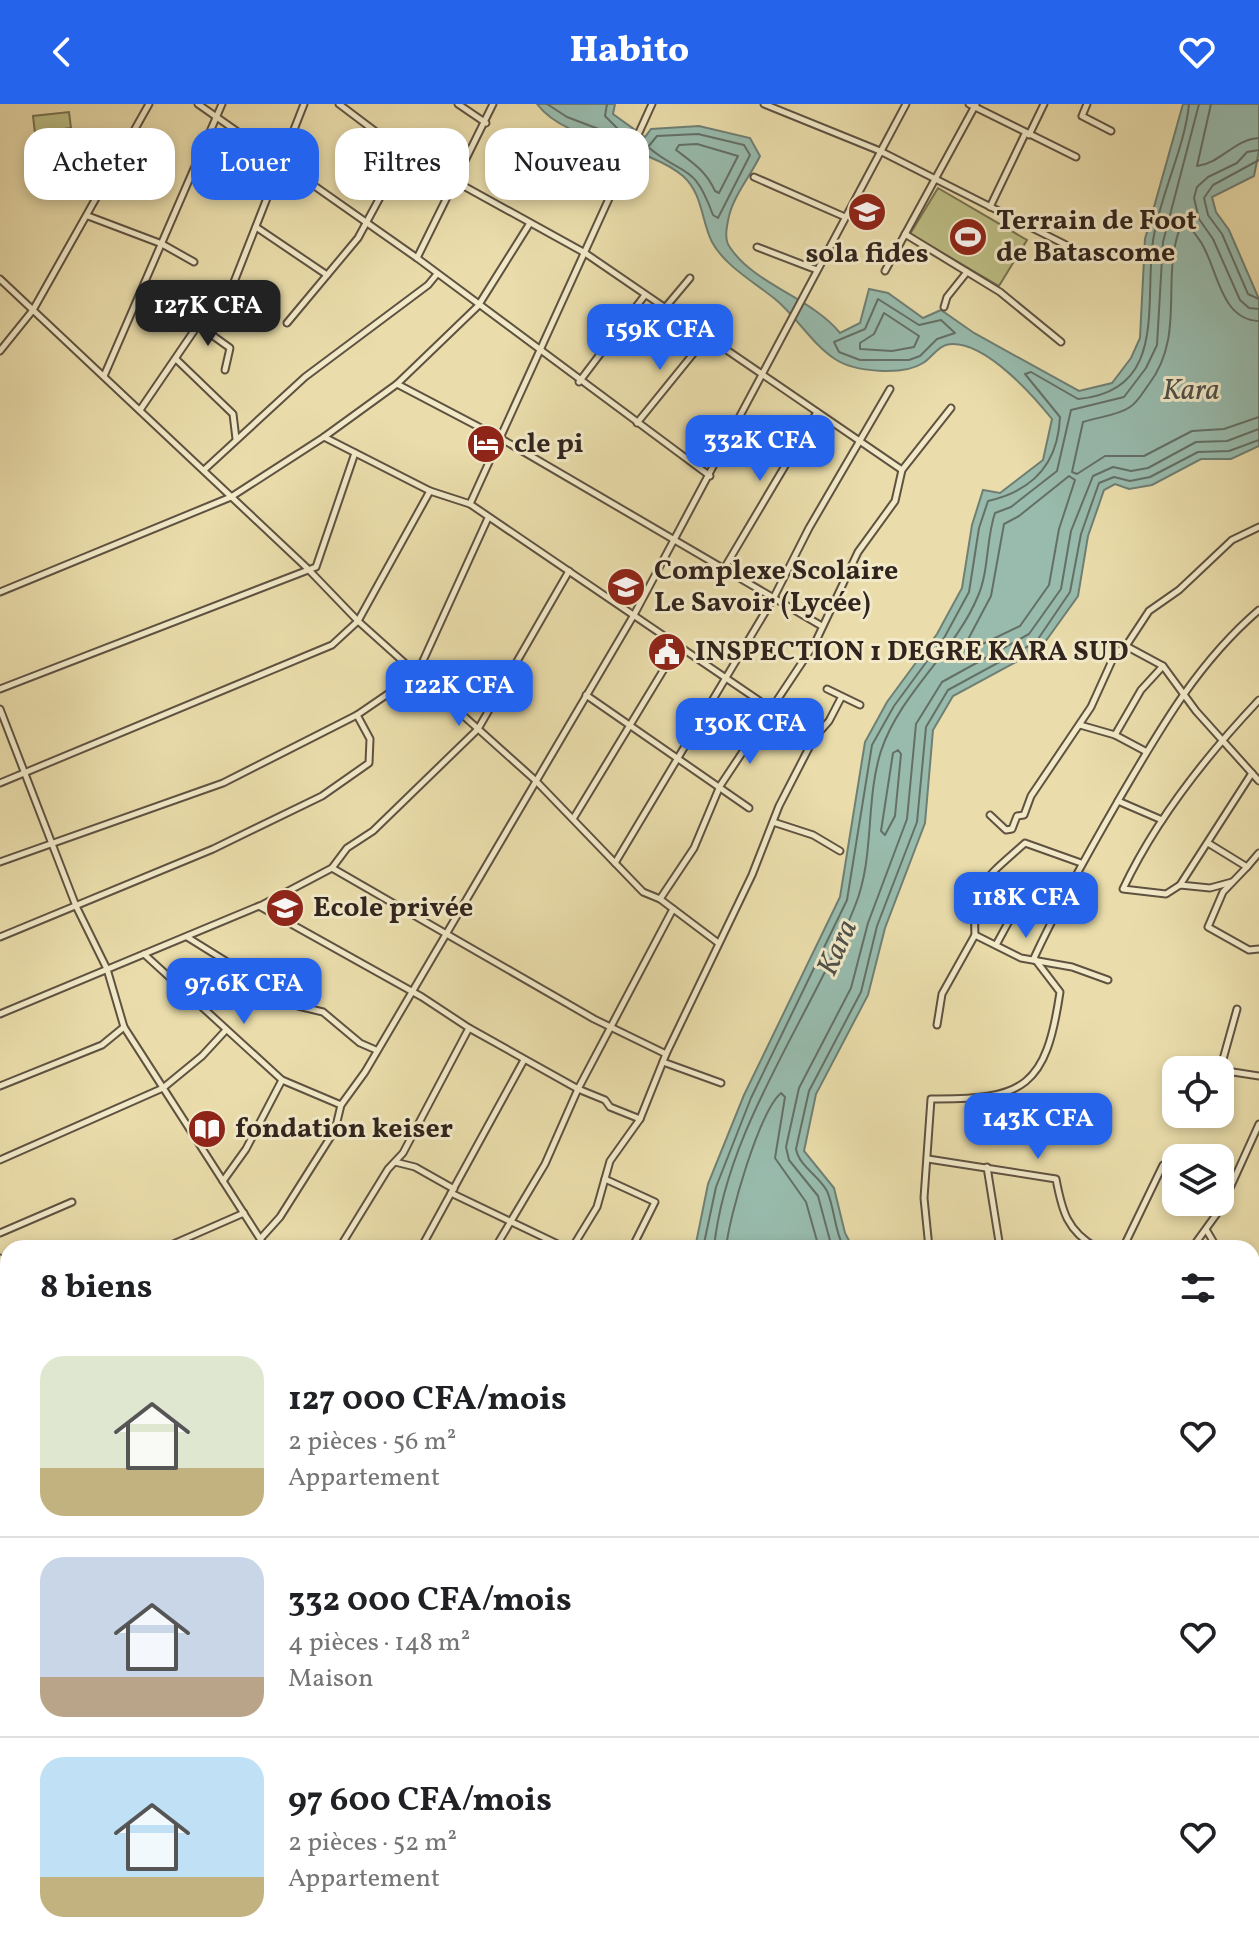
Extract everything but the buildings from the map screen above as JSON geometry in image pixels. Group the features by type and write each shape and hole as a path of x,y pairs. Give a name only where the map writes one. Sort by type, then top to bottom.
{"street":[{"path":"0,351 33,310 88,216 133,127 149,104"},
{"path":"198,104 231,128"},
{"path":"104,376 222,104"},
{"path":"294,128 304,104"},
{"path":"339,104 371,128"},
{"path":"458,104 486,123"},
{"path":"469,156 493,104"},
{"path":"470,504 652,104"},
{"path":"764,104 880,151 1070,247"},
{"path":"262,1237 280,1217 335,1130 341,1105 635,613 906,104"},
{"path":"990,207 1044,104"},
{"path":"1087,104 1082,116 1111,131"},
{"path":"885,271 936,180 973,105 1076,157"},
{"path":"754,177 845,217"},
{"path":"469,189 585,253 902,470"},
{"path":"319,191 417,258 538,352 710,476"},
{"path":"140,410 198,325 234,282 266,200"},
{"path":"287,323 358,238 377,200"},
{"path":"417,258 447,200"},
{"path":"88,216 162,244 194,262"},
{"path":"0,592 231,497 324,437 397,384 478,306 530,223"},
{"path":"256,227 302,255 327,275"},
{"path":"905,234 1000,292 1061,342"},
{"path":"757,247 817,270"},
{"path":"944,307 947,297 967,272"},
{"path":"204,470 305,377 428,285 437,274"},
{"path":"664,309 690,278"},
{"path":"0,279 307,568 358,621 535,780 643,892 660,899 717,942"},
{"path":"579,382 645,295"},
{"path":"198,325 230,348 225,370"},
{"path":"637,423 706,338"},
{"path":"177,360 233,414 236,440"},
{"path":"397,384 500,438 820,625"},
{"path":"615,863 723,676 773,599 890,389"},
{"path":"660,899 694,848 720,786 768,709 793,679 815,643 820,625 858,552 895,501 902,470 951,408"},
{"path":"725,567 817,412"},
{"path":"324,437 430,491 470,504 635,613 768,709 814,738"},
{"path":"0,689 316,567 355,453"},
{"path":"0,783 332,645 358,621 430,491"},
{"path":"0,862 223,783 357,715 417,674 488,518"},
{"path":"990,815 1006,830 1012,829 1017,816 1024,815 1031,796 1062,745 1080,725 1115,654 1126,646 1149,611 1179,590 1232,540 1259,527"},
{"path":"0,1014 259,906 332,868 347,848 373,831 478,729 569,571"},
{"path":"1034,958 1081,863 1145,751 1182,694 1218,648 1259,610"},
{"path":"573,819 678,646"},
{"path":"1126,646 1163,666 1182,694 1259,781"},
{"path":"1115,735 1141,690 1163,666"},
{"path":"827,689 860,705"},
{"path":"586,695 749,808"},
{"path":"574,1240 597,1207 618,1148 640,1119 717,942 752,875 773,822 814,738 829,721 841,698"},
{"path":"1252,773 1180,885 1166,894 1123,889 1142,849 1162,820 1223,738 1259,700"},
{"path":"0,709 76,906 107,969 124,1027 263,1240"},
{"path":"0,937 213,849 322,796 369,763 370,739 357,715"},
{"path":"1080,725 1115,735 1145,751"},
{"path":"1118,801 1162,820"},
{"path":"773,822 813,835 840,851"},
{"path":"937,1025 942,994 975,935 973,910 990,871 1025,843 1081,863"},
{"path":"1208,843 1247,867"},
{"path":"1259,853 1223,892 1208,927 1249,950 1259,949"},
{"path":"332,868 610,1027 666,1054"},
{"path":"1180,885 1210,888 1232,882"},
{"path":"996,945 1015,910 1002,901"},
{"path":"259,906 411,990 469,1028 578,1089 605,1100 610,1107 640,1119"},
{"path":"499,1240 545,1164 578,1089 673,909"},
{"path":"975,935 1021,958 1034,958 1108,980"},
{"path":"187,936 298,1006 323,1012 360,1043 376,1050"},
{"path":"144,954 282,1080 341,1105"},
{"path":"928,1240 924,1198 931,1099 973,1099 1024,1085 1048,1052 1060,992 1034,958"},
{"path":"1224,1056 1237,1009"},
{"path":"0,1086 102,1045 124,1027"},
{"path":"345,1240 403,1153 469,1028"},
{"path":"0,1160 163,1088 202,1056 226,1030"},
{"path":"425,1240 525,1059"},
{"path":"663,1062 721,1083"},
{"path":"1234,1072 1259,1076"},
{"path":"223,1181 246,1149 282,1080"},
{"path":"1234,1173 1259,1124"},
{"path":"928,1159 1056,1179 1066,1223 1084,1240"},
{"path":"395,1162 415,1167 509,1222 551,1240"},
{"path":"987,1167 999,1240"},
{"path":"1127,1240 1162,1167"},
{"path":"605,1179 655,1202 636,1240"},
{"path":"0,1233 72,1202"},
{"path":"182,1240 244,1213"},
{"path":"1199,1240 1213,1216"},
{"path":"1207,1230 1213,1240"}],"green space":[{"path":"69,112 71,128 34,128 33,116"},
{"name":"Terrain de Foot de Batascome","path":"938,188 1027,240 999,286 910,234"}],"water":[{"name":"Kara","path":"537,104 615,104 613,114 632,128 569,128 550,117"},
{"name":"Kara","path":"1183,104 1259,104 1259,151 1254,176 1212,197 1216,212 1229,230 1259,299 1259,446 1231,459 1201,459 1152,485 1129,489 1115,484 1104,490 1088,536 1078,596 1040,649 953,696 933,730 925,823 885,928 868,995 816,1094 804,1151 834,1188 849,1240 697,1240 708,1184 744,1095 840,897 865,742 887,702 937,634 962,588 972,525 983,490 1000,493 1043,460 1052,419 1008,372 966,346 953,344 940,348 923,363 903,370 866,369 835,359 783,306 732,266 718,251 708,234 690,183 667,165 649,156 651,129 699,126 750,138 760,156 731,208 727,243 753,271 814,310 840,333 860,323 869,289 888,293 923,318 941,310 974,333 1079,391 1112,383 1131,358 1140,338 1145,239"}],"place":[{"name":"sola fides","path":"867,212"},
{"name":"Terrain de Foot de Batascome","path":"968,237"},
{"name":"cle pi","path":"486,444"},
{"name":"Complexe Scolaire Le Savoir (Lycée)","path":"626,587"},
{"name":"INSPECTION 1 DEGRE KARA SUD","path":"667,652"},
{"name":"Ecole privée","path":"285,908"},
{"name":"fondation keiser","path":"207,1129"}]}
